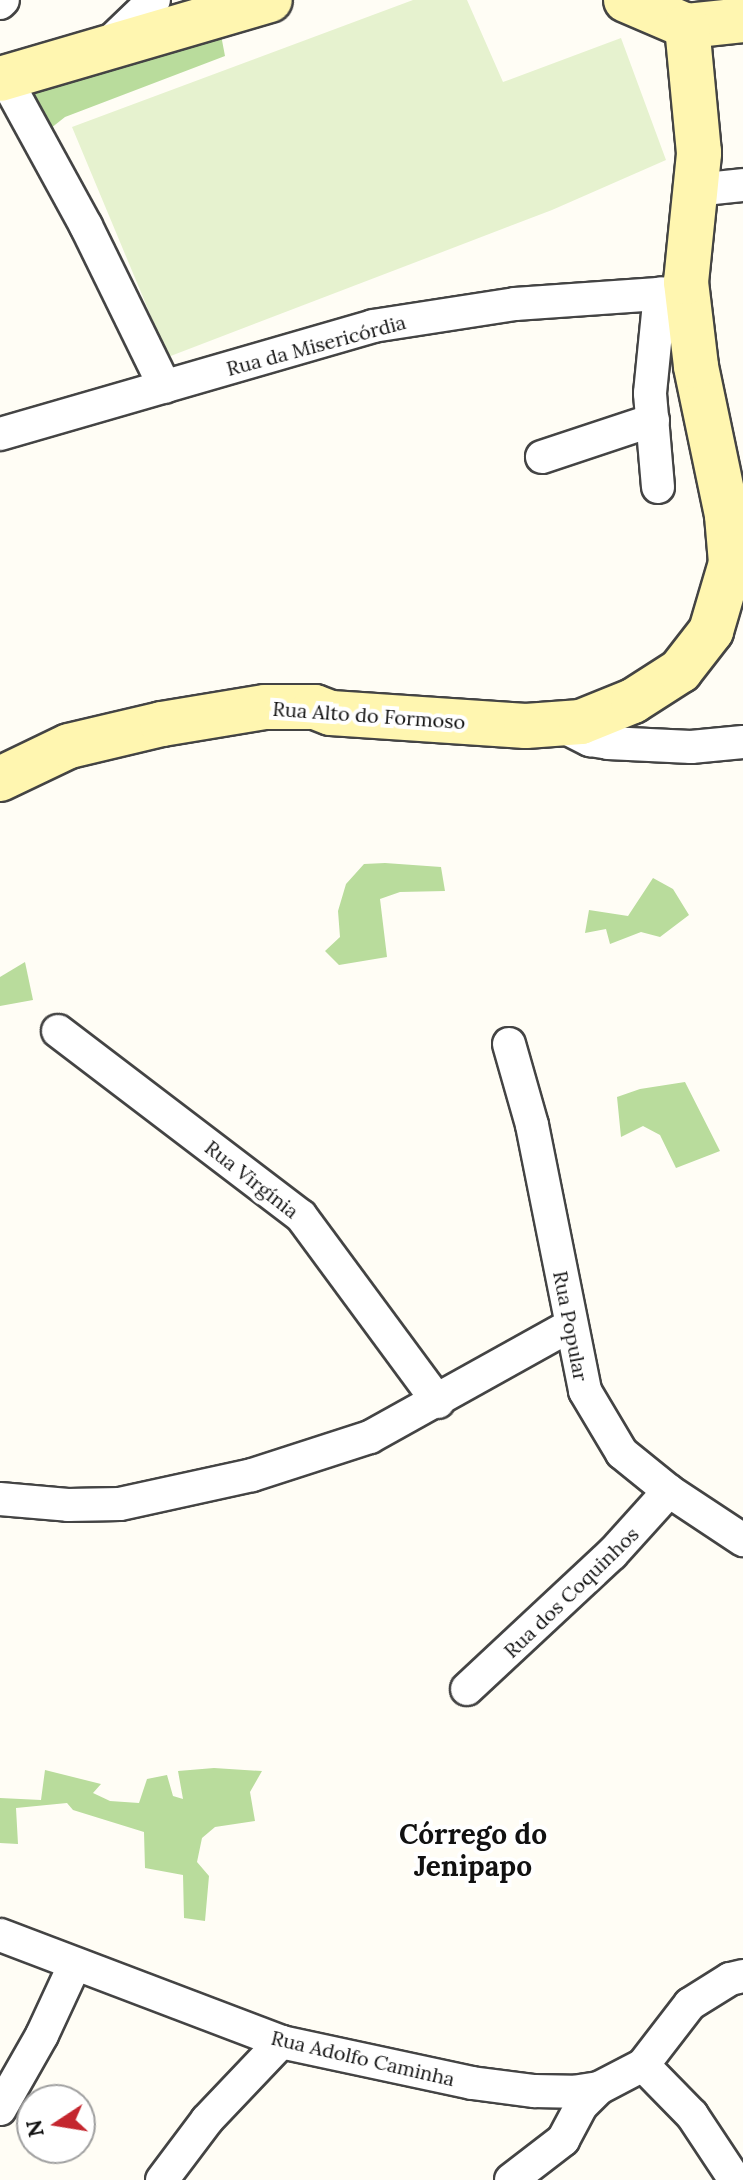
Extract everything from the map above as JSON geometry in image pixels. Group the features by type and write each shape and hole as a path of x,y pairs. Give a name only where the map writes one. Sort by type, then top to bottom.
{"street":[{"path":"106,46 154,0"},
{"path":"165,387 86,226 2,78 270,0"},
{"path":"626,0 687,26 743,20"},
{"name":"Rua Alto do Formoso","path":"0,779 69,746 162,724 265,707 315,707 331,713 526,726 558,724 606,714 655,689 680,671 711,631 731,563 729,525 696,366 673,292 687,250 699,153 687,26"},
{"path":"696,190 743,185"},
{"path":"658,487 650,393 673,292"},
{"name":"Rua da Misericórdia","path":"0,434 373,326 515,304 673,292"},
{"path":"542,457 653,420"},
{"path":"558,724 590,740 608,743 691,747 743,742"},
{"name":"Rua Virgínia","path":"58,1031 301,1216 438,1402"},
{"name":"Rua Popular","path":"509,1044 532,1125 585,1391 622,1453 669,1491 743,1540"},
{"path":"0,1499 68,1505 120,1504 252,1475 370,1437 438,1402 571,1325"},
{"name":"Rua dos Coquinhos","path":"467,1689 612,1554 669,1491"},
{"name":"Rua Adolfo Caminha","path":"0,1935 281,2042 472,2083 534,2091 573,2092 599,2088"},
{"path":"0,2109 42,2035 75,1964"},
{"path":"511,2180 563,2140 581,2106 599,2088 643,2065 690,2004 730,1979 743,1976"},
{"path":"162,2180 207,2120 281,2042"},
{"path":"643,2065 692,2115 735,2180"}],"green space":[{"path":"413,0 467,0 503,82 621,38 666,160 552,210 168,357 72,127"},
{"path":"221,35 225,56 65,117 46,132 26,87"},
{"path":"364,864 441,867 445,891 400,892 380,899 387,957 339,965 325,951 340,937 338,911 346,884"},
{"path":"653,878 673,889 689,915 660,937 641,932 610,944 606,929 585,933 589,910 628,916"},
{"path":"25,962 33,1000 0,1006 0,977"},
{"path":"685,1082 720,1151 676,1168 660,1135 643,1126 621,1137 617,1097 640,1089"},
{"path":"214,1768 262,1771 250,1792 255,1821 215,1827 202,1838 197,1862 209,1876 205,1921 184,1918 183,1875 145,1868 144,1832 73,1810 67,1803 16,1808 18,1844 0,1843 0,1798 41,1800 45,1770 101,1784 93,1793 110,1801 139,1803 147,1779 167,1775 173,1796 183,1799 178,1771"}],"district":[{"name":"Córrego do Jenipapo","path":"473,1850"}]}
